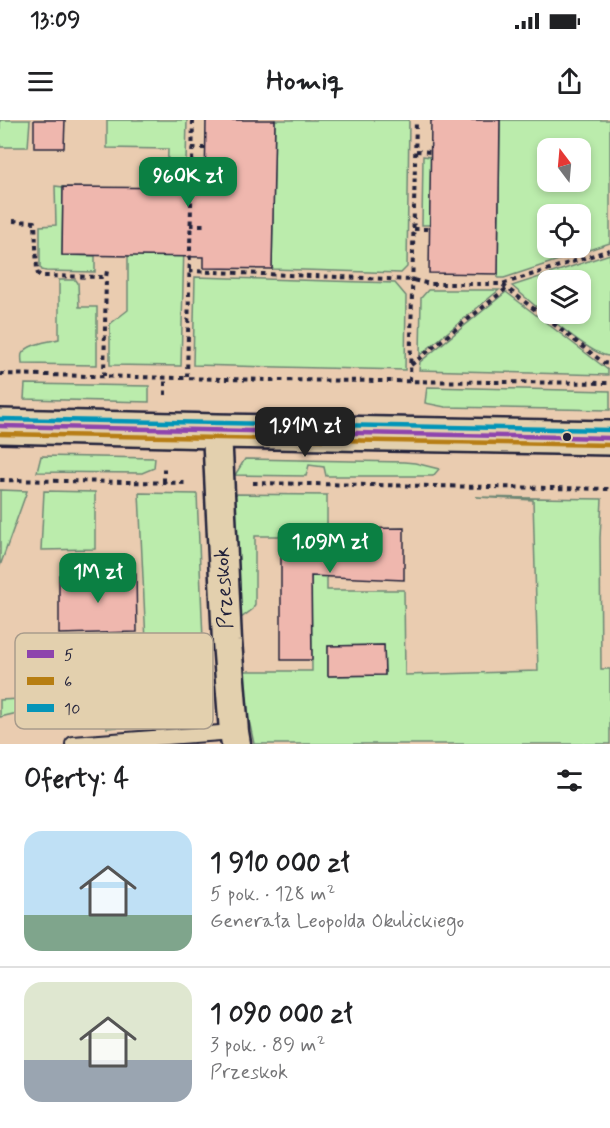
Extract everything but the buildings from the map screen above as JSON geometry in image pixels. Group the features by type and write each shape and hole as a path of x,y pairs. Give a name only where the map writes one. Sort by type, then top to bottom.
{"main road":[{"path":"0,426 610,438"}],"street":[{"name":"Przeskok","path":"217,431 227,641 235,738"}],"lane":[{"path":"73,744 235,738"}],"path":[{"path":"187,377 193,120"},
{"path":"410,381 416,120"},
{"path":"192,148 206,148"},
{"path":"416,151 431,152"},
{"path":"13,221 36,222 37,271 41,276 107,274 104,376"},
{"path":"190,225 204,225"},
{"path":"414,229 429,230"},
{"path":"189,271 413,280 430,284 502,284 610,250"},
{"path":"502,284 604,363 610,363"},
{"path":"410,366 507,288"},
{"path":"0,374 610,383"},
{"path":"0,480 610,489"}],"green space":[{"path":"0,120 30,120 28,147 0,147"},
{"path":"107,120 187,120 181,366 110,365 110,324 128,310 128,255 153,188 167,188 168,149 107,148"},
{"path":"275,120 409,120 407,267 401,273 272,269"},
{"path":"500,120 610,120 610,243 591,249 591,204 537,204 537,258 565,258 498,278"},
{"path":"423,156 431,157 430,225 422,225"},
{"path":"55,186 63,187 62,255 95,256 95,272 46,271 40,267 40,226 56,225"},
{"path":"610,254 610,356 601,354 557,324 591,324 591,270 561,270"},
{"path":"195,277 395,283 406,296 405,370 193,365"},
{"path":"537,278 537,308 512,286"},
{"path":"59,280 76,280 79,307 97,307 97,365 22,364 22,354 29,348 59,339"},
{"path":"428,290 499,290 420,355 421,298"},
{"path":"506,292 537,316 537,324 548,324 608,370 608,375 419,370 420,362"},
{"path":"25,384 149,386 149,402 24,399"},
{"path":"427,387 610,391 610,410 445,407 425,403"},
{"path":"41,456 155,458 154,468 142,473 37,472"},
{"path":"245,459 404,462 439,469 433,476 326,476 324,467 309,465 306,476 235,475"},
{"path":"0,490 27,491 0,566"},
{"path":"44,491 95,492 95,549 41,550"},
{"path":"139,493 197,494 203,633 146,633"},
{"path":"235,494 327,495 327,590 404,590 405,675 538,671 533,500 476,497 602,499 601,669 610,669 610,744 254,744 245,701 243,671 312,671 311,536 255,536 255,604 253,609 241,618","holes":["384,645 385,675 328,676 328,646"]},
{"path":"15,699 15,714 0,717 0,700"}],"transit line":[{"name":"10","path":"0,419 610,430"},
{"name":"5","path":"0,426 610,438"},
{"name":"6","path":"0,434 610,445"}]}
